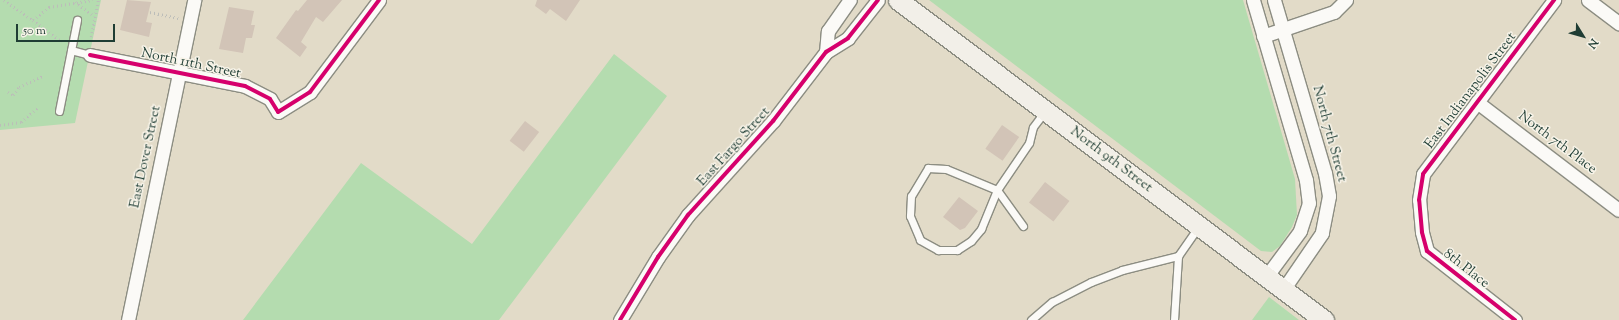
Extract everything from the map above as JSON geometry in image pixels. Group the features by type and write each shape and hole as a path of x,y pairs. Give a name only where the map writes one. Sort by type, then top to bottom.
{"main road":[{"name":"North 9th Street","path":"898,0 1198,227 1324,320"}],"street":[{"name":"East Dover Street","path":"128,320 194,0"},
{"name":"North 11th Street","path":"90,54 245,86 270,99 278,112 310,92 379,0"},
{"path":"826,52 828,31 850,0"},
{"name":"East Fargo Street","path":"620,320 658,257 684,220 774,121 826,52 848,38 878,0"},
{"path":"1252,0 1306,180 1309,203 1300,231 1266,277"},
{"name":"North 7th Street","path":"1274,0 1325,173 1329,196 1322,233 1283,290"},
{"path":"1263,36 1334,12 1346,0"},
{"name":"East Indianapolis Street","path":"1418,200 1423,174 1554,0"},
{"path":"1588,0 1619,23"},
{"name":"North 7th Place","path":"1476,102 1619,210"},
{"name":"8th Place","path":"1418,200 1422,232 1427,251 1515,320"}],"lane":[{"path":"59,111 77,20"},
{"name":"North 11th Street","path":"71,50 90,54"},
{"path":"1023,226 997,190 946,169 928,168 911,196 910,216 920,240 938,250 957,250 971,240 981,229 997,190 1028,143 1033,127 1045,110"},
{"path":"1174,320 1178,256 1198,227"},
{"path":"1031,320 1052,302 1090,282 1122,270 1178,256"}],"path":[{"path":"4,0 33,20 71,50"},
{"path":"33,20 49,7 92,0"},
{"path":"90,37 98,0"},
{"path":"75,2 94,16"},
{"path":"16,8 20,4"},
{"path":"150,12 190,20"},
{"path":"8,92 13,95 19,87 44,76"},
{"path":"0,125 21,122 38,107"}],"green space":[{"path":"0,0 101,0 75,123 0,130"},
{"path":"929,0 1243,0 1295,179 1297,215 1292,227 1280,246 1272,252 1261,251"},
{"path":"614,54 667,96 499,320 243,320 361,163 472,244"},
{"path":"1269,297 1299,320 1252,320"}],"building":[{"path":"127,0 151,2 146,22 152,23 149,37 120,30"},
{"path":"307,0 342,0 323,22 316,17 301,42 307,47 300,57 276,38 296,10 298,11"},
{"path":"537,0 580,0 566,21 550,9 546,14 535,6"},
{"path":"229,7 254,11 251,25 255,25 252,38 246,38 243,53 219,49"},
{"path":"525,121 539,132 524,152 510,141"},
{"path":"1002,125 1019,137 1003,161 985,149"},
{"path":"1045,182 1069,201 1053,222 1029,202"},
{"path":"959,197 978,211 965,228 960,230 943,217"}],"cycle path":[{"path":"90,55 245,86 270,99 278,112 310,92 379,0"},
{"path":"620,320 658,257 688,215 773,121 826,52 848,38 878,0"},
{"path":"1515,320 1427,251 1422,232 1419,200 1423,174 1554,0"}]}
